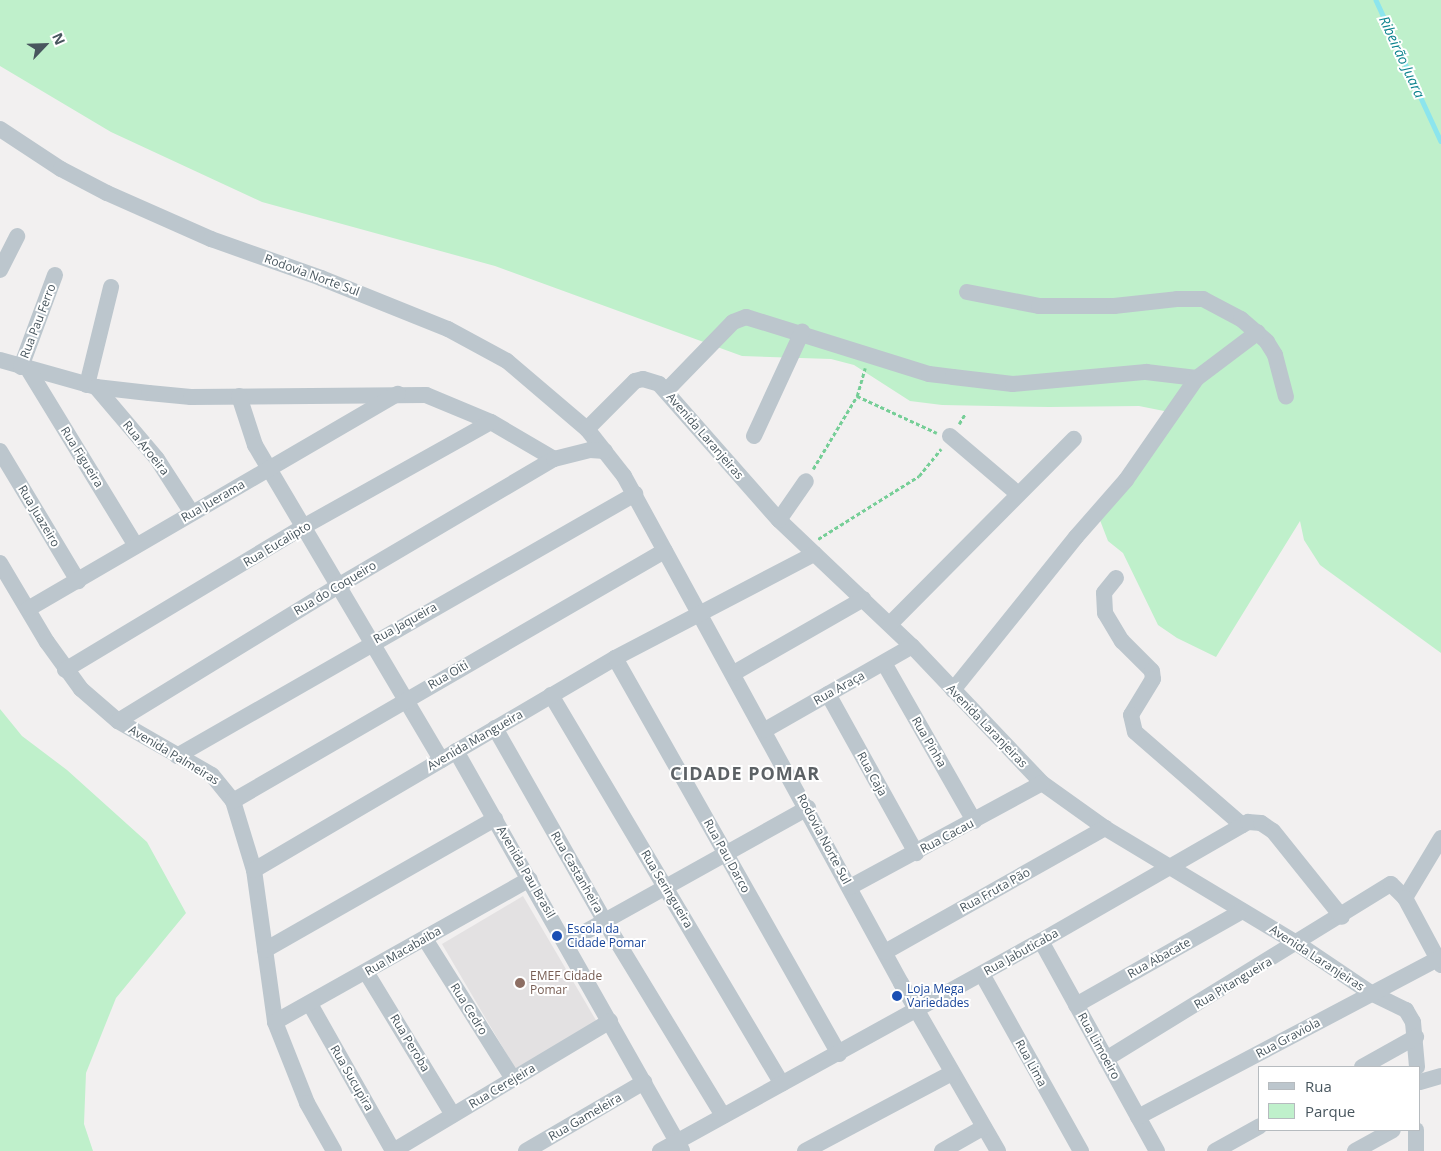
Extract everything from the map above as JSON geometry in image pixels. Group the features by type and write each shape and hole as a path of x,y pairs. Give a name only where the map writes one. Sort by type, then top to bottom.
{"street":[{"name":"Rodovia Norte Sul","path":"0,129 61,169 107,193 211,238 330,281 448,328 507,360 587,429 619,467 698,612 734,673 917,1010 998,1151"},
{"path":"0,270 17,236"},
{"name":"Rua Pau Ferro","path":"25,368 56,275"},
{"path":"91,386 111,287"},
{"path":"967,292 1039,306 1114,306 1176,299 1203,300 1241,319 1258,332 1275,355 1286,396"},
{"path":"666,391 737,319 750,318 868,352 929,374 1013,384 1146,372 1197,378"},
{"path":"754,436 802,332"},
{"path":"953,690 1076,536 1126,480 1197,378 1258,332"},
{"path":"0,360 91,386 191,396 399,393 437,398 491,422 554,459 590,450 605,451"},
{"name":"Rua Figueira","path":"25,368 136,546"},
{"name":"Avenida Laranjeiras","path":"587,429 634,382 652,380 666,391 779,520 890,624 1042,783 1105,828 1298,944 1371,993 1409,1013 1416,1037 1417,1066"},
{"name":"Rua Aroeira","path":"91,386 157,459 192,513"},
{"name":"Rua Juerama","path":"28,609 399,393"},
{"path":"239,396 250,434 268,469 373,641 441,760"},
{"name":"Rua Eucalipto","path":"65,670 304,527 491,422"},
{"path":"950,436 1017,493"},
{"path":"890,624 1017,493 1074,439"},
{"name":"Rua Juazeiro","path":"0,451 78,580"},
{"name":"Rua do Coqueiro","path":"118,721 338,586 554,459"},
{"path":"779,520 806,481"},
{"name":"Rua Jaqueira","path":"177,756 373,641 634,494"},
{"name":"Rua Oiti","path":"233,801 406,698 665,551"},
{"name":"Avenida Mangueira","path":"254,870 615,658 698,612 814,554"},
{"name":"Avenida Palmeiras","path":"0,563 65,670 118,721 212,775 233,801 254,870 275,1022 307,1103 334,1151"},
{"path":"1116,578 1104,593 1105,613 1122,641 1152,671 1152,679 1131,715 1135,732 1245,824 1261,823 1273,830 1342,917"},
{"path":"734,673 863,599"},
{"name":"Rua Araça","path":"765,730 912,646"},
{"name":"Rua Pau Darco","path":"615,658 839,1054"},
{"name":"Rua Pinha","path":"884,663 974,821"},
{"name":"Rua Caja","path":"828,694 916,853"},
{"name":"Rua Seringueira","path":"551,695 782,1084"},
{"name":"Rua Castanheira","path":"495,728 604,920 723,1116"},
{"name":"Avenida Pau Brasil","path":"456,751 567,942 680,1146"},
{"name":"Rua Cacau","path":"850,887 916,853 1042,783"},
{"path":"567,942 724,852 808,808"},
{"path":"265,950 495,819"},
{"name":"Rua Jabuticaba","path":"660,1151 680,1146 723,1116 1041,942 1245,824"},
{"name":"Rua Fruta Pão","path":"885,952 1105,828"},
{"path":"1439,962 1405,898 1441,838"},
{"name":"Rua Macabaiba","path":"275,1022 310,1004 530,878"},
{"name":"Rua Pitangueira","path":"1106,1059 1342,917 1391,884 1405,898"},
{"name":"Rua Abacate","path":"1076,1005 1242,911"},
{"name":"Rua Cedro","path":"425,939 513,1079"},
{"name":"Rua Limoeiro","path":"1041,942 1157,1151"},
{"name":"Rua Graviola","path":"1138,1117 1371,993 1439,962"},
{"name":"Rua Peroba","path":"366,972 453,1115"},
{"name":"Rua Lima","path":"982,974 1081,1151"},
{"name":"Rua Sucupira","path":"310,1004 393,1151"},
{"name":"Rua Cerejeira","path":"393,1151 610,1021"},
{"path":"1364,1066 1416,1037"},
{"path":"806,1151 952,1073"},
{"path":"1421,1082 1441,1076"},
{"name":"Rua Gameleira","path":"526,1151 644,1082"},
{"path":"942,1151 984,1127"},
{"path":"1215,1151 1258,1127"},
{"path":"1355,1151 1391,1131"},
{"path":"1416,1131 1416,1151"}],"path":[{"path":"806,481 857,396 868,352"},
{"path":"857,396 919,427 950,436"},
{"path":"814,554 819,538 919,476 965,414"}],"shaded area":[{"name":"EMEF Cidade Pomar","path":"523,896 597,1022 516,1070 442,944"}],"green space":[{"path":"0,0 1441,0 1441,653 1320,565 1304,540 1300,521 1216,657 1177,638 1158,625 1123,553 1108,541 1098,515 1179,414 1139,406 942,405 910,401 854,365 831,359 742,356 495,266 262,202 111,132 0,66"},
{"path":"0,709 22,736 67,770 147,842 186,913 116,998 86,1073 84,1124 93,1151 0,1151"}],"waterway":[{"name":"Ribeirão Juara","path":"1376,0 1441,141"}],"place":[{"name":"Escola da Cidade Pomar","path":"557,936"},
{"name":"EMEF Cidade Pomar","path":"520,983"},
{"name":"Loja Mega Variedades","path":"897,996"}],"district":[{"name":"CIDADE POMAR","path":"745,773"}]}
